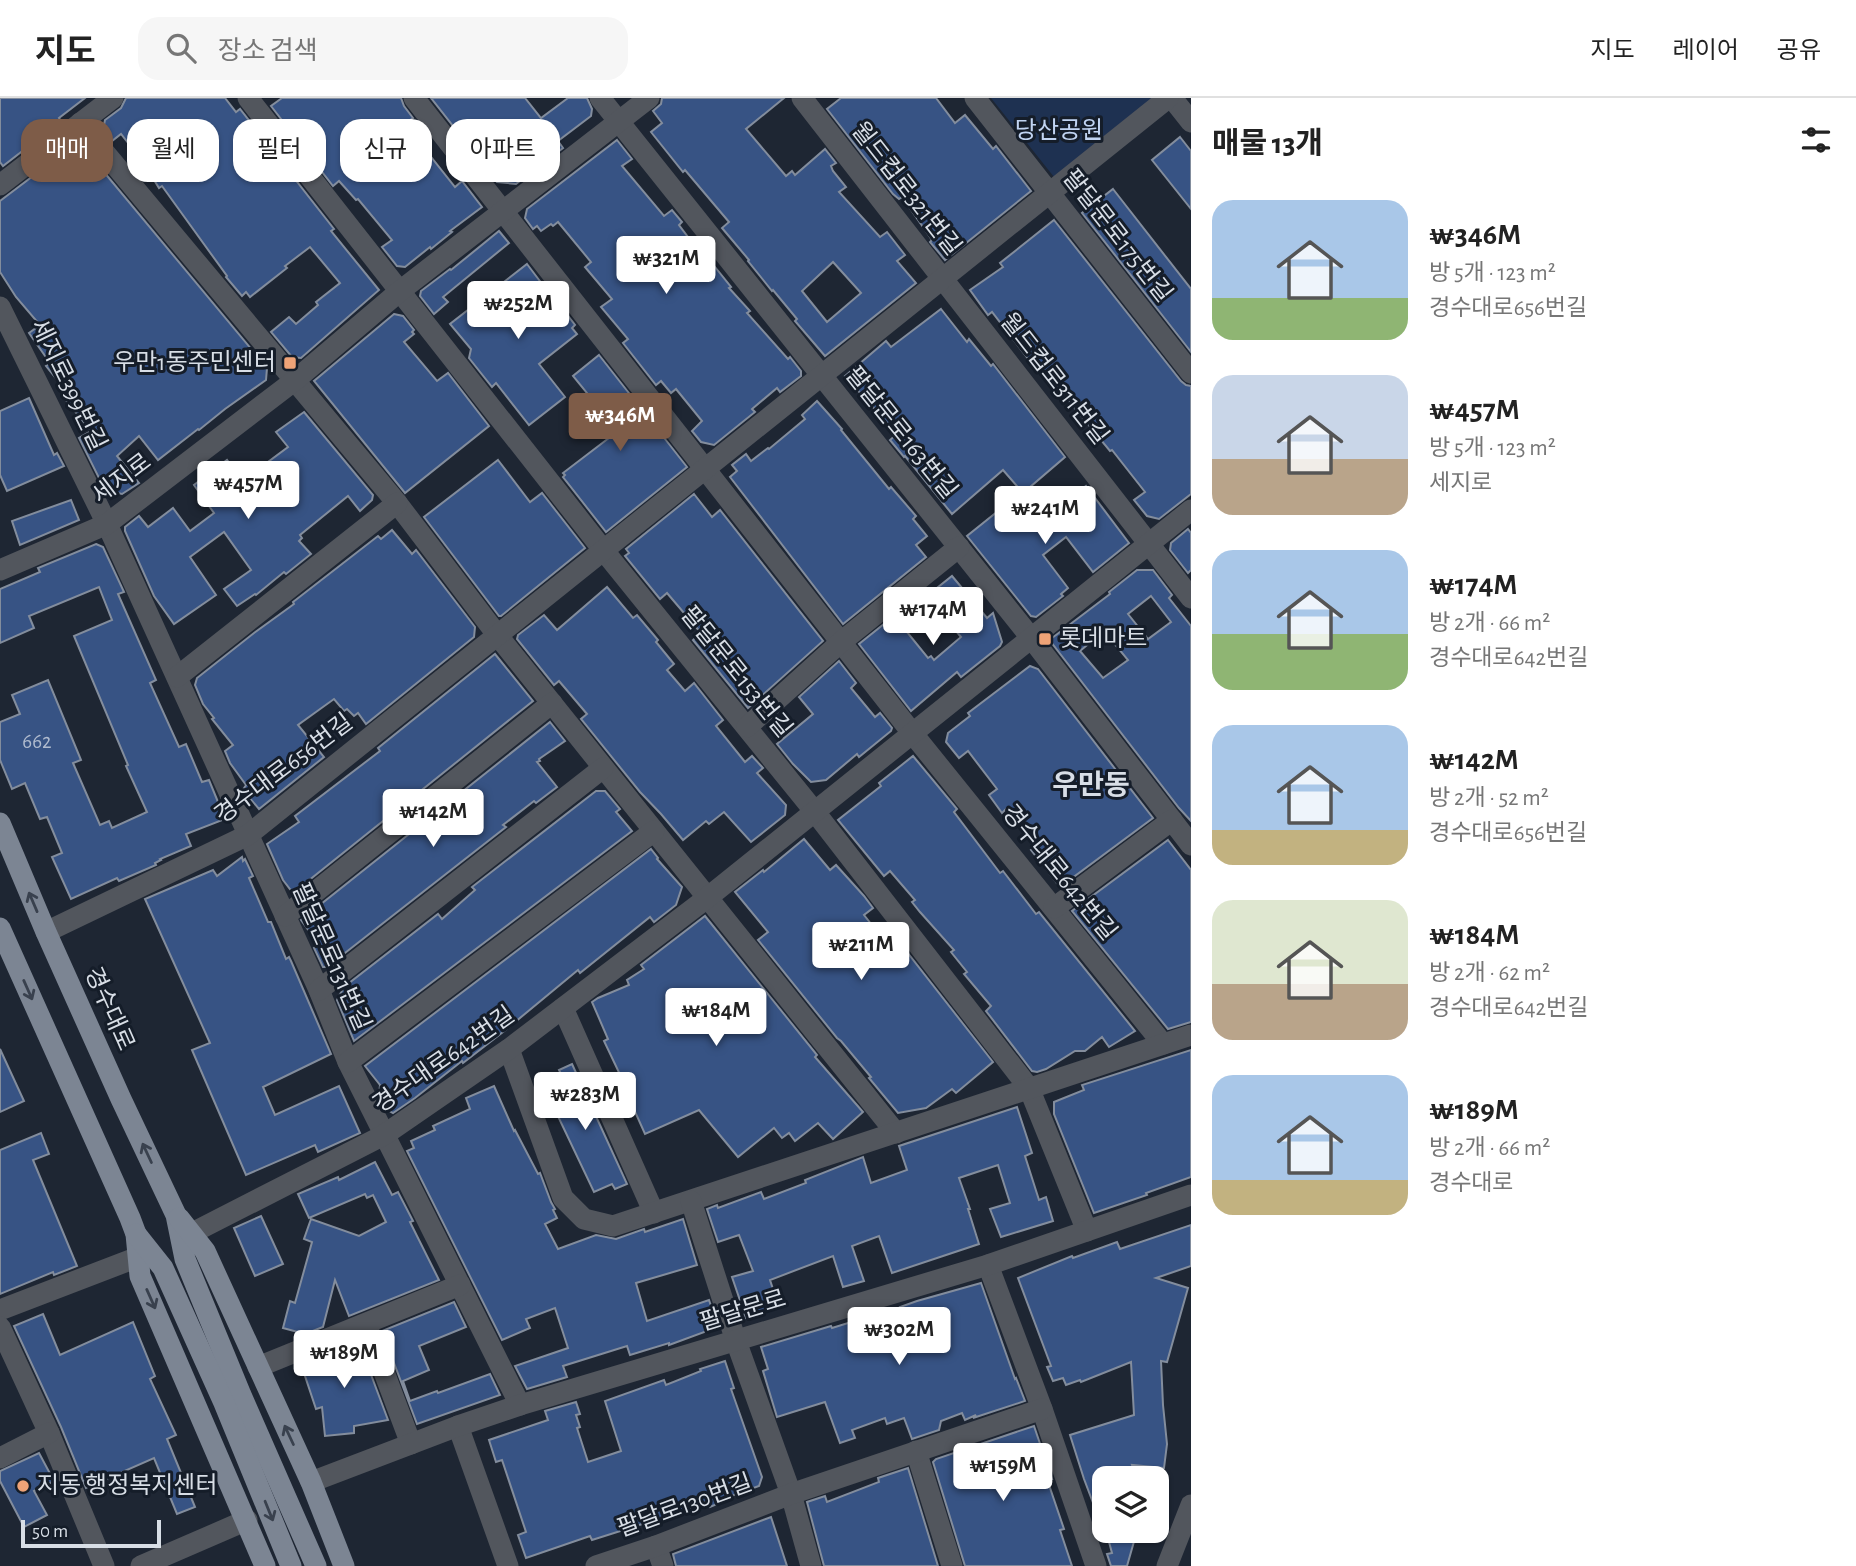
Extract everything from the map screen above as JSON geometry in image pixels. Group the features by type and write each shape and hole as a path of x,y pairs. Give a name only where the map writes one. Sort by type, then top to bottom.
{"main road":[{"name":"경수대로","path":"0,823 46,933 176,1215 185,1259 232,1399"},
{"path":"0,928 136,1234 163,1268 316,1566"},
{"name":"경수대로","path":"176,1215 205,1251 311,1482 344,1566"},
{"path":"136,1234 140,1276 265,1566"},
{"path":"232,1399 291,1566"}],"street":[{"path":"85,119 113,98"},
{"path":"248,98 400,291"},
{"path":"414,98 705,470"},
{"name":"팔달문로163번길","path":"600,98 1032,639 1191,845"},
{"name":"세지로","path":"0,570 107,524 294,381 400,291 649,98"},
{"name":"월드컵로321번길","path":"802,98 944,279"},
{"name":"팔달문로175번길","path":"975,98 1191,373"},
{"path":"1170,98 1191,122"},
{"name":"월드컵로321번길","path":"822,376 1170,98"},
{"path":"113,163 397,503 498,636 896,1132"},
{"path":"0,185 21,169"},
{"name":"월드컵로311번길","path":"944,279 1191,598"},
{"name":"팔달문로153번길","path":"400,291 604,551 815,812 1030,1088 1087,1231"},
{"name":"세지로399번길","path":"0,307 107,524"},
{"name":"경수대로656번길","path":"46,933 248,835 822,376"},
{"name":"경수대로642번길","path":"705,470 1163,1044"},
{"path":"177,677 397,503"},
{"path":"1032,639 1191,510"},
{"name":"팔달문로131번길","path":"107,524 319,990 348,1062 520,1405"},
{"path":"747,727 841,642 959,547"},
{"name":"경수대로642번길","path":"192,1233 384,1135 509,1049 707,898 1032,639"},
{"path":"285,916 552,703"},
{"path":"319,990 603,768"},
{"path":"1054,908 1172,820"},
{"path":"348,1062 654,831"},
{"path":"563,1008 654,1213"},
{"path":"509,1049 563,1198 584,1219 613,1226 1191,1035"},
{"name":"팔달문로","path":"311,1482 520,1405 988,1265 1191,1195"},
{"path":"691,1200 736,1341 791,1494 811,1566"},
{"path":"0,1310 138,1257"},
{"path":"988,1265 1042,1409 1096,1566"},
{"path":"258,1367 460,1285"},
{"path":"366,1324 411,1444"},
{"path":"0,1327 49,1433 104,1566"},
{"name":"팔달로130번길","path":"596,1566 659,1556 791,1494 1042,1409"},
{"path":"458,1426 508,1566"},
{"path":"0,1458 49,1433"},
{"path":"916,1451 952,1566"},
{"path":"1167,1566 1191,1504"},
{"path":"141,1566 247,1520"}],"green space":[{"name":"당산공원","path":"991,98 1155,98 1054,177"}],"building":[{"path":"0,98 85,98 60,119 21,119 21,152 3,166 0,162"},
{"path":"126,98 225,98 236,112 240,109 248,119 233,119 233,182 297,182 334,229 331,231 379,290 301,358 292,357 271,332 289,317 296,324 318,305 316,302 340,283 310,247 250,297 246,292 242,296 162,186 159,188 155,182 219,182 219,119 127,119 127,142 121,134 113,140 113,119 106,119 121,108"},
{"path":"282,98 401,98 412,119 340,119 340,182 432,182 432,158 446,176 446,182 451,182 455,187 463,182 482,207 431,249 430,247 405,267 397,266 382,247 392,240 358,199 356,200 339,181 333,186 326,177 326,119 281,119 271,106"},
{"path":"431,98 525,98 541,118 568,98 587,98 592,109 591,116 560,139 560,119 448,119"},
{"path":"662,98 784,98 746,129 786,176 792,171 795,175 825,149 836,163 831,166 833,171 846,187 839,192 880,237 887,232 905,255 897,261 916,283 825,356 722,228 729,222 651,132 662,123 653,111 661,104","holes":["833,262 861,293 827,322 802,291"]},
{"path":"841,98 936,98 955,123 965,115 993,149 996,146 1031,191 945,260 930,242 932,240 902,197 899,199 893,194 827,109"},
{"path":"1180,137 1191,151 1191,209 1152,160"},
{"path":"617,140 632,159 622,166 664,216 672,210 682,222 679,225 712,269 715,267 731,287 729,288 750,311 747,313 801,371 801,376 780,392 777,388 752,409 755,412 714,445 701,442 692,431 702,421 676,389 671,393 661,381 656,385 623,343 628,339 601,307 612,299 585,267 591,262 558,222 541,231 537,226 533,229 525,218 527,209"},
{"path":"25,182 112,182 267,368 266,380 158,460 139,436 117,456 139,483 122,494 105,490 79,438 91,431 65,399 70,396 46,366 50,363 29,333 40,325 16,297 0,272 0,201"},
{"path":"1113,189 1191,289 1191,352 1082,213"},
{"path":"1054,220 1181,381 1191,386 1191,494 1159,519 1147,516 1134,500 1145,492 1112,450 1110,451 1037,362 1033,365 992,312 988,315 970,290 1003,267 1000,263"},
{"path":"499,231 509,243 443,297 448,302 434,314 420,296 421,291"},
{"path":"527,264 575,325 572,328 577,334 539,364 565,397 529,425 496,383 492,387 469,358 471,349 450,324"},
{"path":"941,309 967,342 969,339 991,366 993,364 1065,457 1023,493 1003,470 952,514 890,440 897,434 845,376 886,341 891,347"},
{"path":"394,314 403,316 414,330 414,334 404,342 437,381 448,373 489,426 405,493 314,381"},
{"path":"599,355 687,467 606,532 563,477 563,473 618,431 573,376"},
{"path":"29,398 54,455 57,453 64,466 7,491 0,475 0,411"},
{"path":"817,401 889,489 891,487 916,516 913,519 927,536 916,545 926,557 843,624 730,477 737,471 732,465 746,454 751,461 769,449 805,419 802,415"},
{"path":"304,412 373,495 372,500 360,511 348,496 300,535 302,538 299,541 311,554 237,606 224,589 251,570 224,532 190,557 216,595 174,624 154,596 125,527 139,516 148,527 173,508 190,531 214,513 194,485 227,460 247,487 273,468 268,462 288,447 276,432"},
{"path":"498,460 530,502 542,493 585,548 501,616 424,517"},
{"path":"1086,486 1129,543 1093,572 1066,537 1043,555 1068,588 1061,594 1063,596 1036,617 1031,616 967,536 1018,495 1040,521"},
{"path":"694,494 712,517 720,510 823,641 748,708 693,640 701,633 667,593 660,599 625,556 629,553 626,549"},
{"path":"71,500 79,520 20,545 12,521"},
{"path":"1188,529 1191,533 1191,570 1188,573 1170,550 1171,543"},
{"path":"392,530 412,554 416,550 475,627 474,637 366,724 358,713 354,716 347,709 344,711 334,699 298,725 324,757 259,809 243,790 246,785 230,763 225,751 233,745 203,704 195,685 197,678 378,536 381,539"},
{"path":"96,544 103,547 124,592 118,594 156,680 150,683 179,747 186,744 202,782 209,780 225,819 186,834 191,846 160,859 156,865 119,881 117,878 71,899 52,857 62,853 47,817 40,819 25,783 12,789 0,760 0,722 20,714 12,695 48,680 81,760 73,763 100,825 109,821 112,828 147,812 74,636 112,620 99,587 29,616 34,628 0,643 0,589 40,572 38,568"},
{"path":"1137,570 1153,570 1172,595 1169,598 1191,626 1191,821 1051,642 1052,638 1110,594 1109,592","holes":["1151,596 1171,622 1148,639 1128,614","1104,631 1128,660 1103,678 1080,651"]},
{"path":"952,576 987,618 993,613 1002,642 961,677 957,672 911,711 859,644 894,616 928,658 931,656 934,660 961,637 927,596"},
{"path":"607,587 633,618 637,615 658,640 656,642 674,664 667,670 685,691 694,683 723,720 716,726 745,762 752,756 763,768 757,773 786,805 785,815 751,842 724,812 709,824 706,821 683,840 581,719 587,714 559,681 554,685 517,639 518,635 544,615 557,630"},
{"path":"495,654 533,701 293,893 283,880 267,844 299,822 295,816 380,751 378,748"},
{"path":"839,661 856,683 851,688 875,717 880,713 892,728 859,757 857,754 826,780 811,782 777,744 813,714 799,697"},
{"path":"1030,666 1038,669 1153,818 1060,887 1031,850 1035,847 1006,809 1002,813 989,795 997,789 968,751 959,758 946,742 948,733 970,716 968,713"},
{"path":"550,722 565,741 537,762 557,787 536,803 534,801 503,825 506,827 327,967 323,967 314,948 319,945 301,920"},
{"path":"913,756 957,809 954,812 1000,873 1003,871 1036,914 1039,912 1135,1031 1109,1047 1102,1037 1085,1051 1075,1051 1046,1069 1032,1071 986,1011 991,1006 964,974 967,972 951,952 954,950 920,912 912,902 915,900 890,871 884,876 838,820"},
{"path":"596,791 605,791 620,809 616,812 632,831 354,1041 337,1000 344,987 438,914 442,919 475,890 472,887"},
{"path":"804,839 830,870 836,865 864,896 873,908 864,915 895,954 903,947 993,1062 956,1093 952,1089 926,1108 898,1113 758,940 768,932 735,892"},
{"path":"1168,840 1191,870 1191,1022 1168,1029 1072,911"},
{"path":"651,849 682,887 676,905 654,922 650,917 580,973 578,970 503,1032 415,1098 393,1113 386,1109 379,1095 380,1085 365,1066"},
{"path":"242,857 253,876 249,878 268,922 271,922 286,959 289,957 291,961 331,1054 263,1087 275,1115 339,1086 360,1133 318,1152 315,1145 246,1175 192,1050 210,1043 145,899 213,870 217,876"},
{"path":"705,916 817,1055 815,1057 863,1112 833,1139 818,1123 795,1141 789,1133 782,1138 774,1128 738,1157 699,1110 645,1134 604,1041 608,1039 592,1002 629,985 627,980 644,969 641,965"},
{"path":"0,1049 24,1101 0,1112"},
{"path":"1191,1050 1191,1177 1094,1213 1054,1114 1054,1102 1084,1090 1082,1085"},
{"path":"572,1064 627,1184 615,1189 612,1184 594,1192 545,1089 564,1080 559,1070"},
{"path":"494,1086 514,1131 538,1174 540,1173 555,1209 553,1210 557,1218 545,1224 558,1249 596,1235 616,1239 683,1219 697,1265 636,1283 647,1321 709,1300 718,1327 669,1345 630,1355 627,1346 563,1366 567,1377 527,1389 515,1366 568,1348 555,1308 526,1319 530,1328 502,1340 407,1151 414,1148 411,1141 435,1130 433,1126 470,1109 466,1098"},
{"path":"1017,1107 1032,1153 1025,1156 1039,1200 1046,1197 1053,1221 1001,1237 990,1209 1010,1203 998,1165 959,1178 979,1244 892,1273 879,1236 852,1246 864,1281 843,1287 833,1256 770,1280 779,1307 746,1318 732,1277 753,1271 739,1235 718,1242 707,1209 717,1205 718,1208 761,1192 764,1199 863,1157 871,1183 907,1170 899,1146"},
{"path":"41,1133 49,1154 33,1160 77,1266 54,1275 53,1272 0,1294 0,1150"},
{"path":"375,1162 392,1195 398,1192 439,1280 349,1316 335,1280 323,1327 305,1334 283,1328 290,1301 295,1303 312,1242 304,1239 311,1219 359,1236 386,1222 373,1195 367,1198 365,1194 309,1218 298,1194 338,1177 339,1180"},
{"path":"261,1216 283,1264 255,1276 234,1228"},
{"path":"1191,1225 1191,1266 1156,1278 1188,1288 1167,1362 1161,1361 1167,1444 1164,1466 1092,1466 1092,1500 1070,1435 1134,1415 1131,1362 1081,1382 1080,1380 1066,1385 1063,1378 1053,1381 1047,1367 1051,1366 1018,1278 1072,1256 1073,1258 1117,1242 1120,1249"},
{"path":"981,1283 1025,1401 965,1420 962,1413 941,1421 939,1430 912,1439 904,1418 887,1424 885,1418 852,1430 855,1438 840,1443 825,1402 777,1417 763,1371 768,1369 761,1347 831,1326 832,1328 864,1320 901,1309 900,1307 917,1301"},
{"path":"454,1302 466,1327 419,1346 429,1370 403,1381 410,1401 490,1374 500,1395 417,1424 382,1331"},
{"path":"43,1314 60,1355 133,1322 155,1376 150,1379 176,1435 167,1439 195,1507 177,1514 154,1458 86,1488 14,1326"},
{"path":"358,1340 388,1420 354,1426 354,1433 325,1436 322,1407 316,1409 301,1364"},
{"path":"725,1361 734,1388 731,1389 762,1477 759,1486 728,1497 729,1499 710,1507 707,1501 653,1523 652,1521 592,1540 590,1536 526,1558 518,1535 526,1532 502,1460 496,1462 489,1440 548,1420 545,1411 576,1402 580,1414 576,1415 580,1427 577,1428 588,1462 621,1451 605,1401 664,1380 666,1385"},
{"path":"1034,1426 1052,1479 1047,1479 1064,1529 1060,1530 1072,1566 965,1566 933,1462"},
{"name":"지동 행정복지센터","path":"39,1453 54,1481 34,1491 47,1515 24,1527 0,1481 0,1471"},
{"path":"908,1468 938,1566 824,1566 807,1502 825,1496 827,1502 879,1482 878,1478"},
{"path":"771,1517 787,1566 676,1566 673,1554"},
{"path":"1109,1543 1134,1543 1127,1566 1111,1566 1107,1554 1112,1553"}],"place":[{"name":"우만1동주민센터","path":"290,363"},
{"name":"롯데마트","path":"1045,639"},
{"name":"지동 행정복지센터","path":"23,1486"}],"district":[{"name":"우만동","path":"1091,786"}]}
